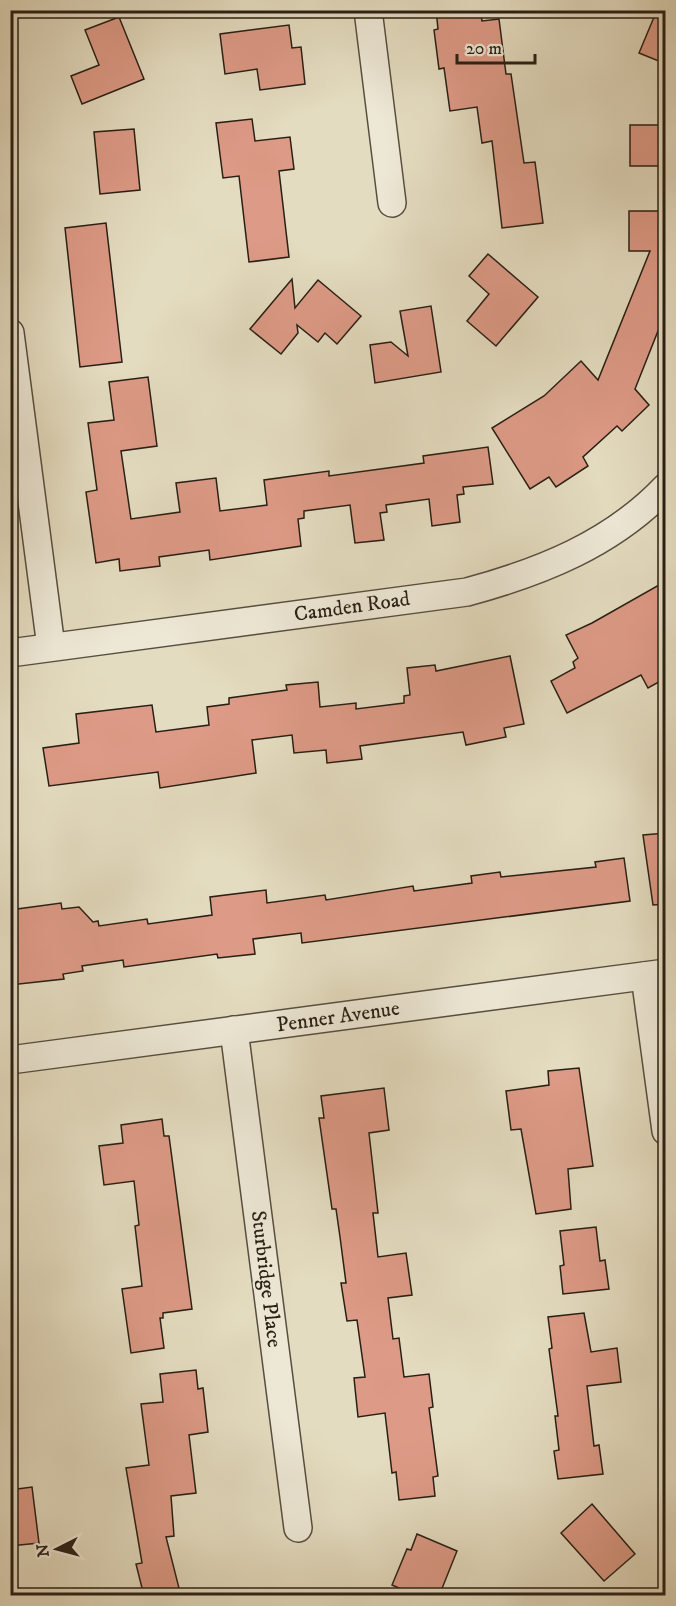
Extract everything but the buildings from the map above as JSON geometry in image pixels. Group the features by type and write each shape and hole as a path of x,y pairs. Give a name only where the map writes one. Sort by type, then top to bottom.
{"street":[{"path":"368,10 392,203"},
{"path":"10,333 51,647"},
{"name":"Camden Road","path":"10,653 467,592 521,578 573,555 634,516 666,487"},
{"path":"655,975 666,1131"},
{"name":"Penner Avenue","path":"10,1060 655,975"},
{"name":"Sturbridge Place","path":"234,1030 298,1528"}]}
